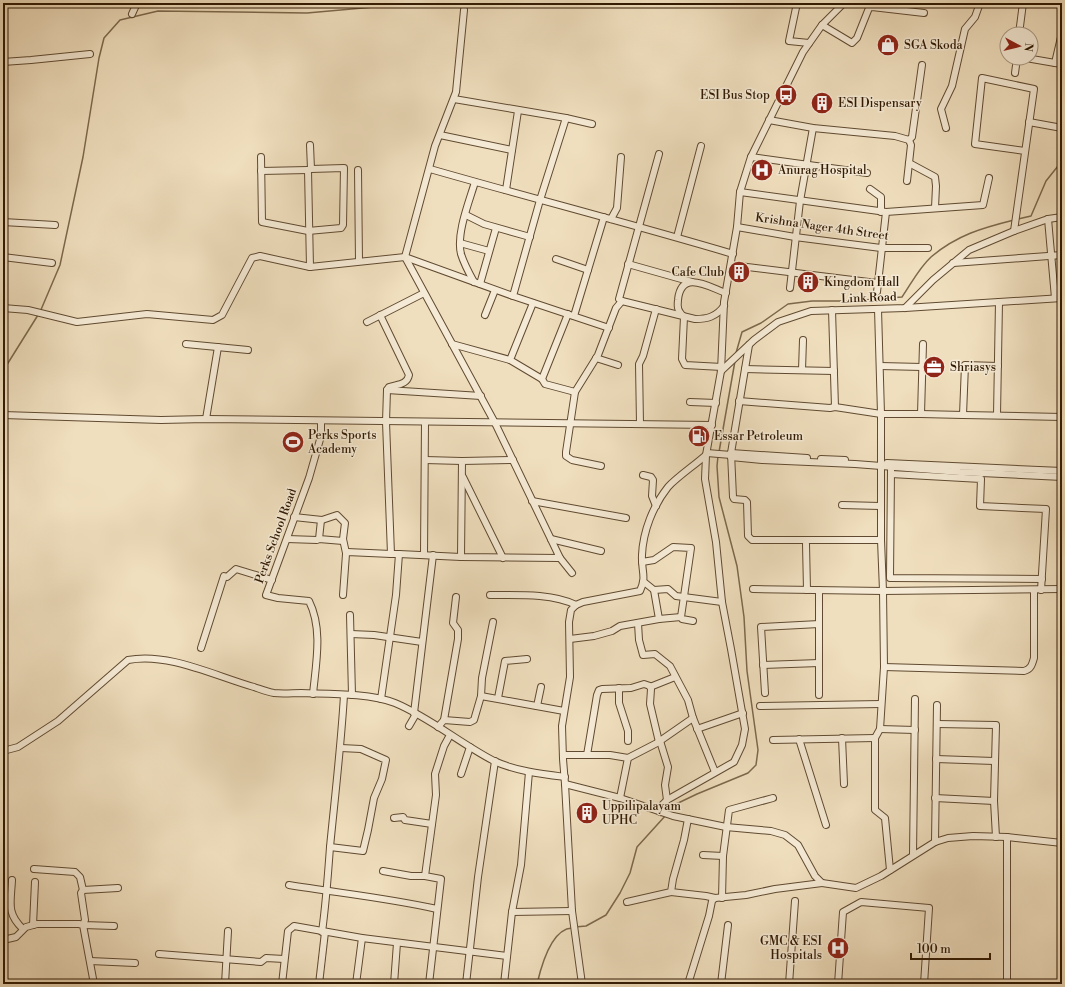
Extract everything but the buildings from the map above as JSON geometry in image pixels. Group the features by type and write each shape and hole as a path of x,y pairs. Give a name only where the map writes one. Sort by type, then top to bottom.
{"street":[{"path":"132,14 138,3"},
{"path":"797,3 789,40 809,43"},
{"path":"662,812 663,804 667,800 734,762 742,745 745,729 743,713 722,602 716,542 707,500 705,479 706,454 723,368 724,306 737,227 740,192 751,157 803,52 822,25 844,3"},
{"path":"946,128 941,109 952,86 965,28 975,17 980,3"},
{"path":"1021,26 1023,3"},
{"path":"822,25 852,43 857,38 869,8 872,7 924,14"},
{"path":"464,10 456,92 435,146 405,257 495,423 560,558 572,574"},
{"path":"1055,63 1062,34"},
{"path":"3,62 90,54"},
{"path":"1039,60 1062,64"},
{"path":"909,140 912,137 922,65"},
{"path":"1015,73 1016,66"},
{"path":"1014,231 1034,89 982,78 975,144 1025,151"},
{"path":"454,99 566,118 592,124"},
{"path":"506,190 518,111"},
{"path":"513,296 540,200 566,118"},
{"path":"769,120 813,128 896,136 909,140"},
{"path":"1029,122 1062,128"},
{"path":"790,288 800,200 813,128"},
{"path":"440,135 512,150"},
{"path":"907,181 911,145 909,140"},
{"path":"310,145 308,231 310,267"},
{"path":"677,237 701,146"},
{"path":"659,154 619,299 694,319 705,319 715,315 724,306"},
{"path":"261,157 261,171 262,222 308,231 341,228 344,225 344,168 261,171"},
{"path":"611,219 617,208 621,157"},
{"path":"751,157 867,173"},
{"path":"909,164 935,177 935,208"},
{"path":"430,169 640,226 733,254"},
{"path":"358,170 359,261"},
{"path":"740,192 883,212 983,204 989,178"},
{"path":"475,182 460,235 460,243 464,262 477,283"},
{"path":"870,189 881,197 883,212 877,292"},
{"path":"466,215 484,224 530,237"},
{"path":"542,379 571,315 588,270 604,217"},
{"path":"905,308 932,280 969,250 1014,231 1048,219 1062,217"},
{"path":"1048,219 1055,298"},
{"path":"3,222 55,225"},
{"name":"Krishna Nager 4th Street","path":"737,227 796,237 881,248 928,248"},
{"path":"477,283 496,228"},
{"path":"460,243 489,250"},
{"path":"953,263 1062,255"},
{"path":"3,308 35,312 77,322 147,314 214,320 222,316 252,258 260,256 310,267 405,257 495,290 608,328"},
{"path":"3,257 52,263"},
{"path":"556,259 588,270"},
{"path":"628,264 692,282 701,283 726,293"},
{"path":"730,265 877,283"},
{"path":"684,317 678,312 678,297 680,289 692,282"},
{"path":"485,315 495,290"},
{"path":"368,322 424,293"},
{"name":"Link Road","path":"723,368 743,349 778,322 811,311 905,308 1062,298"},
{"path":"601,466 572,460 566,456 570,424 575,392 596,358 616,308 622,301"},
{"path":"997,416 999,302"},
{"path":"510,360 533,303"},
{"path":"640,424 639,364 643,356 656,309"},
{"path":"878,309 881,414 880,506 884,667 880,729 875,738 875,810 885,818 890,870"},
{"path":"832,310 835,407"},
{"path":"380,315 409,375 408,380 405,383 389,387 387,390 386,422 391,554"},
{"path":"684,317 682,359 685,365 723,368"},
{"path":"802,370 803,340"},
{"path":"186,344 248,350"},
{"path":"452,344 510,360 542,379 545,384 575,392"},
{"path":"921,414 923,344"},
{"path":"749,345 731,455 733,497 734,499 745,500 747,502 748,535 750,539 881,540"},
{"path":"206,419 218,347"},
{"path":"596,358 618,365"},
{"path":"963,415 965,365 998,366"},
{"path":"880,366 922,367"},
{"path":"745,369 834,371"},
{"path":"387,390 481,396"},
{"path":"739,401 830,408 835,407 881,414 1062,417"},
{"path":"690,402 716,403"},
{"path":"3,415 161,420 206,419 712,425"},
{"name":"Perks School Road","path":"313,694 317,626 309,601 278,598 266,595 309,478 321,436 321,421"},
{"path":"424,555 425,422"},
{"path":"582,984 572,911 562,726 570,677 569,622 571,610 576,605 583,602 640,591 644,582 642,556 646,530 656,506 669,486 706,454 881,464 1062,471"},
{"path":"425,460 513,460"},
{"path":"461,558 462,461"},
{"path":"881,464 891,467 1008,475 1062,476"},
{"path":"891,467 890,578 1042,579"},
{"path":"891,474 981,479 980,506 1046,509 1041,590"},
{"path":"462,475 503,558"},
{"path":"643,475 651,477 653,480 652,496 656,506"},
{"path":"532,501 626,518"},
{"path":"842,505 880,506"},
{"path":"294,517 321,520 337,515 345,523 343,541 346,553 343,595"},
{"path":"319,539 321,520"},
{"path":"287,539 343,541"},
{"path":"551,540 601,551"},
{"path":"806,544 807,590"},
{"path":"642,562 654,560 673,547 691,548 681,617"},
{"path":"346,553 433,555 461,558 560,558"},
{"path":"381,699 396,595 399,554"},
{"path":"409,726 415,713 433,555"},
{"path":"201,648 224,576 226,577 236,570 272,580"},
{"path":"644,582 654,590 659,619"},
{"path":"654,590 668,589 676,596 684,598 722,602"},
{"path":"753,589 883,591 1062,589"},
{"path":"819,590 819,695"},
{"path":"884,667 1029,670 1034,658 1034,590"},
{"path":"490,595 519,595 566,600 576,605"},
{"path":"438,727 444,720 458,639 458,630 453,623 456,597"},
{"path":"350,615 352,695"},
{"path":"570,639 594,636 612,631 620,626 659,619 681,617 682,619 693,621"},
{"path":"444,720 470,722 474,720 481,696 482,678 492,622"},
{"path":"638,623 639,640 643,655 655,654 670,666 688,700 697,729 715,772"},
{"path":"765,692 761,627 819,624"},
{"path":"351,634 374,635 422,642"},
{"path":"3,751 18,747 58,721 128,660 140,658 169,662 198,669 274,693 352,695 381,699 395,703 415,713 495,761 529,772 565,777"},
{"path":"498,698 505,661 527,659"},
{"path":"763,665 819,663"},
{"path":"650,687 675,677"},
{"path":"587,755 599,690 631,688 644,684 648,684 650,687"},
{"path":"537,706 541,687"},
{"path":"650,687 650,704 659,742 668,767 666,785 667,800"},
{"path":"619,688 619,703 628,731 628,741"},
{"path":"319,984 330,847 341,748 344,695"},
{"path":"481,696 564,711"},
{"path":"913,855 915,699"},
{"path":"760,706 881,704"},
{"path":"935,842 937,705"},
{"path":"697,729 743,713"},
{"path":"563,755 610,755 628,758 659,742 693,718"},
{"path":"936,724 996,725 994,761 996,837"},
{"path":"880,729 915,730"},
{"path":"424,876 436,795 435,774 444,746 450,735"},
{"path":"842,738 844,784"},
{"path":"773,740 875,738"},
{"path":"799,739 826,825"},
{"path":"461,774 470,747"},
{"path":"330,847 363,851 374,798 382,780 386,760 361,750 341,748"},
{"path":"620,798 628,758"},
{"path":"936,759 994,761"},
{"path":"466,984 495,761"},
{"path":"504,984 512,912 521,865 529,772"},
{"path":"565,784 620,798 672,816 726,827 772,831 785,835 798,845 815,876 822,883"},
{"path":"722,898 723,856 729,810 773,798"},
{"path":"936,798 994,801"},
{"path":"394,818 403,817 406,820 432,824"},
{"path":"671,892 688,819"},
{"path":"627,902 671,892 722,898 746,896 775,889 822,883 856,888 881,876 935,842 948,838 964,836 1007,837 1062,843"},
{"path":"1007,837 1007,984"},
{"path":"703,855 723,856"},
{"path":"34,869 75,872 80,877 83,890 81,893 85,920 83,925 94,984"},
{"path":"383,871 441,879 428,984"},
{"path":"12,880 10,912 15,922 23,929"},
{"path":"33,925 35,882"},
{"path":"289,885 399,900 437,908"},
{"path":"83,890 118,888"},
{"path":"688,984 709,916 712,901 715,898"},
{"path":"789,984 795,901"},
{"path":"838,984 843,912 861,902 929,908 924,984"},
{"path":"512,912 572,911"},
{"path":"3,940 16,937 23,929 33,925 79,924 114,926"},
{"path":"721,984 728,925"},
{"path":"282,984 288,930 294,926 397,943 507,956"},
{"path":"224,984 228,931"},
{"path":"356,984 362,938"},
{"path":"394,984 397,943"},
{"path":"159,954 261,962 266,958 284,959"},
{"path":"90,961 135,963"}],"waterway":[{"path":"40,312 60,265 83,157 99,58 104,38 120,20 158,11 307,13 419,3"},
{"path":"1018,219 1031,216 1046,181 1058,166 1062,166"},
{"path":"736,353 742,332 761,323 788,304 812,301 851,301 902,297 923,266 941,249 970,233 1014,220"},
{"path":"3,371 38,315"},
{"path":"719,452 735,361"},
{"path":"668,812 674,805 748,773 756,765 758,750 747,671 744,617 737,566 719,497 717,466 718,456"},
{"path":"575,927 586,926 606,915 620,893 630,873 637,847 666,815"},
{"path":"537,984 548,950 558,935 565,930 572,928"}],"place":[{"name":"SGA Skoda","path":"888,45"},
{"name":"ESI Bus Stop","path":"786,95"},
{"name":"ESI Dispensary","path":"822,103"},
{"name":"Anurag Hospital","path":"762,170"},
{"name":"Cafe Club","path":"739,272"},
{"name":"Kingdom Hall","path":"808,282"},
{"name":"Shriasys","path":"934,367"},
{"name":"Essar Petroleum","path":"699,436"},
{"name":"Perks Sports Academy","path":"293,442"},
{"name":"Uppilipalayam UPHC","path":"587,813"},
{"name":"GMC & ESI Hospitals","path":"838,948"}]}
